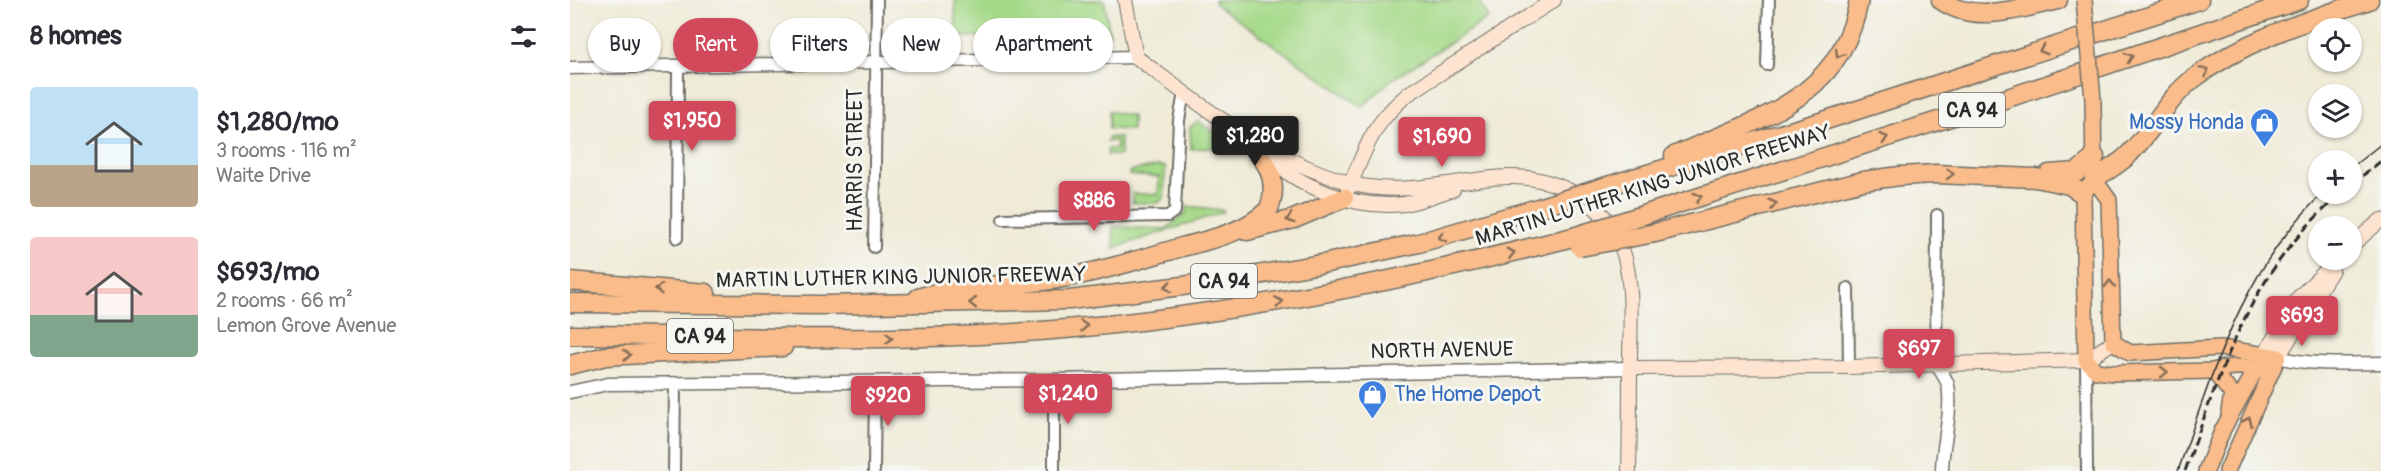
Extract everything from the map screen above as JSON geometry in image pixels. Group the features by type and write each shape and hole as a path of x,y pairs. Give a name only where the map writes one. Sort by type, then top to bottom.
{"highway":[{"path":"1607,186 1788,105 1810,90 1827,74 1844,49 1859,0"},
{"path":"1941,0 1954,9 1992,14 2058,0"},
{"name":"MARTIN LUTHER KING JUNIOR FREEWAY","path":"570,303 822,305 1069,300 1222,281 1327,263 1419,243 1538,208 1817,123 2199,0"},
{"name":"MARTIN LUTHER KING JUNIOR FREEWAY","path":"570,335 831,337 998,334 1138,321 1313,297 1535,246 1576,242 1642,215 1963,113 2299,0"},
{"path":"1576,242 1655,233 1891,177 1935,174 2036,178 2069,185 2089,186 2131,153 2163,108 2192,79 2233,51 2277,31 2369,0"},
{"path":"1212,239 1259,219 1269,209 1274,197 1274,184 1270,170 1244,135"},
{"path":"2036,178 2077,172 2095,157"},
{"path":"902,303 946,289 1058,279 1294,219 1348,191"},
{"path":"570,281 822,305"},
{"path":"570,365 606,356 753,350 802,345 831,337"}],"main road":[{"path":"1125,0 1136,57 1244,135 1348,191 1389,205 1406,203 1493,178 1528,178 1550,182 1595,205 1608,219 1623,252 1630,284 1629,471"},
{"path":"1348,191 1371,134 1393,107 1408,94 1554,0"},
{"path":"2084,0 2093,100 2095,157 2089,186 2084,246 2086,360"},
{"path":"2089,186 2109,200 2113,342"},
{"path":"2362,236 2381,220"},
{"path":"2084,246 2110,260"},
{"path":"2223,429 2271,356 2297,299 2327,270"},
{"path":"2086,360 2113,342"},
{"path":"2113,342 2130,353 2221,348 2271,356"},
{"name":"NORTH AVENUE","path":"1630,368 1849,367 2086,360 2096,371 2114,373 2213,371 2224,367 2263,370"},
{"path":"2227,471 2263,370"},
{"path":"2206,471 2223,429 2232,394 2213,371"}],"street":[{"name":"HARRIS STREET","path":"874,248 877,0"},
{"path":"1767,65 1769,0"},
{"path":"758,64 1136,57"},
{"path":"570,68 673,66"},
{"path":"677,238 678,72"},
{"path":"1003,219 1168,216 1175,211 1179,120 1184,93"},
{"path":"1936,215 1936,364 1948,384 1947,425 1942,448 1942,471"},
{"path":"1848,288 1849,367"},
{"path":"2271,356 2322,364 2381,363"},
{"path":"2086,360 2087,471"},
{"name":"NORTH AVENUE","path":"570,392 608,384 1054,380 1630,368"},
{"path":"1054,380 1054,471"},
{"path":"874,471 875,382"},
{"path":"674,471 675,384"}],"green space":[{"path":"955,0 1104,0 1107,18 973,18 973,37 961,37 961,18 955,18"},
{"path":"1214,0 1478,0 1489,18 1391,80 1362,107 1215,4"},
{"path":"1109,111 1132,116 1132,130 1109,129"},
{"path":"1198,121 1230,143 1228,147 1191,149 1190,127"},
{"path":"1109,137 1120,137 1120,155 1107,155 1108,149 1116,149 1116,141 1107,141"},
{"path":"1165,167 1164,198 1158,203 1133,203 1133,194 1158,194 1159,177 1129,175 1130,171"},
{"path":"1187,206 1224,212 1114,248 1113,227 1169,229 1168,227 1185,214"}],"tram line":[{"path":"2362,159 2381,144"},
{"path":"2178,471 2218,359 2251,289 2271,255 2294,224 2313,204"}],"railway":[{"path":"2362,176 2381,161"},
{"path":"2185,471 2228,356 2262,287 2284,255 2331,204"}],"place":[{"name":"Mossy Honda","path":"2265,148"},
{"name":"The Home Depot","path":"1373,420"}]}
